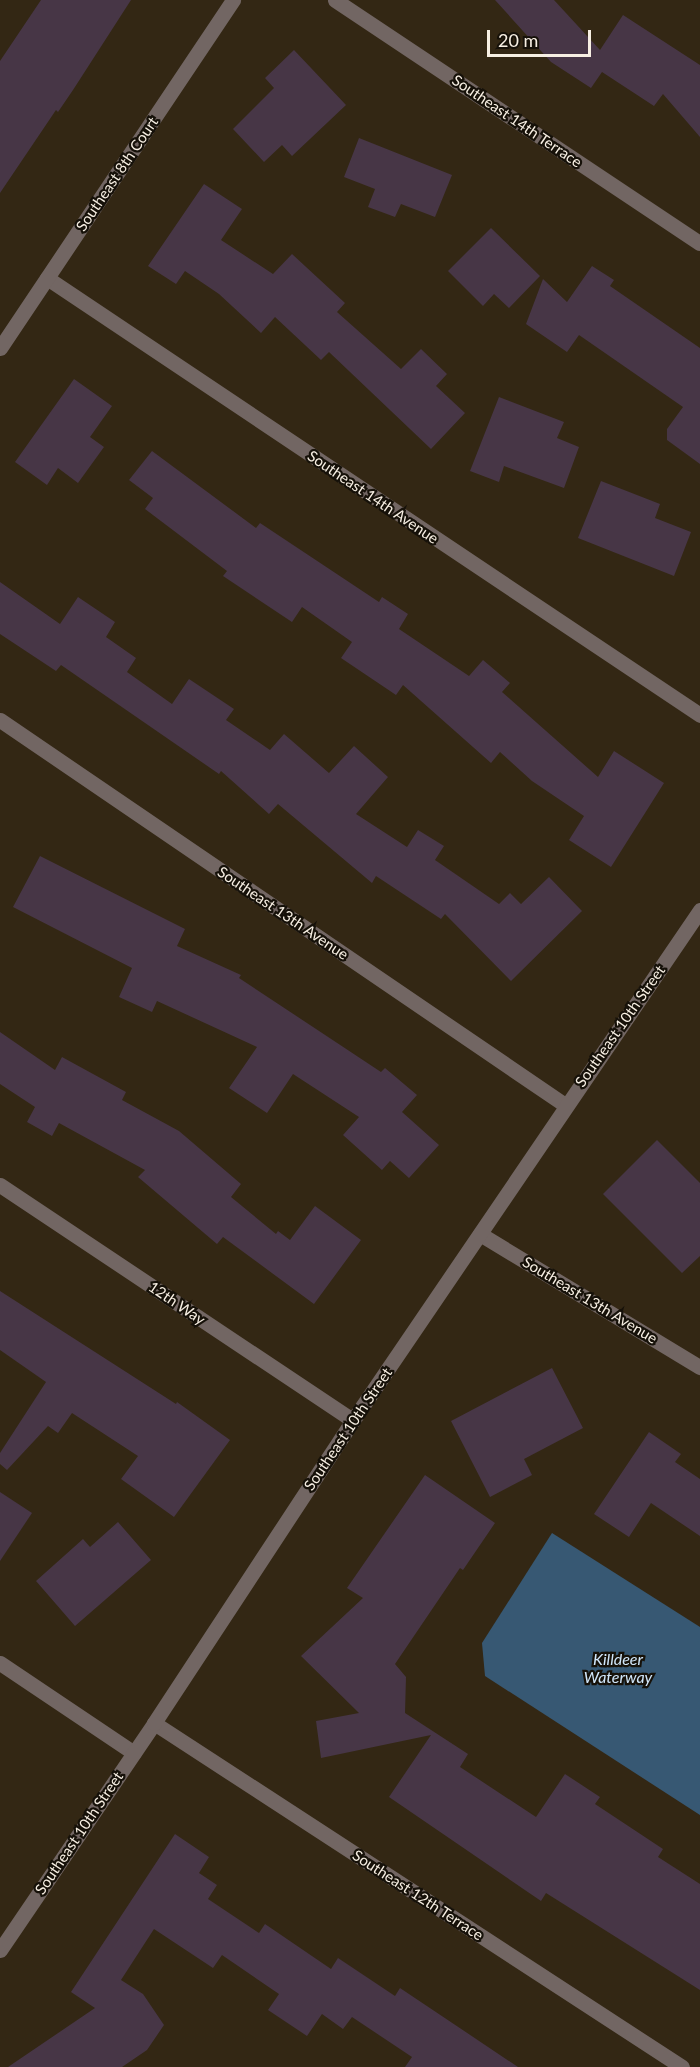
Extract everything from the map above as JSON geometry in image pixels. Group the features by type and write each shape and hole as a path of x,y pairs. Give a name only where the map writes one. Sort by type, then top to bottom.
{"street":[{"name":"Southeast 8th Court","path":"0,348 233,0"},
{"name":"Southeast 14th Terrace","path":"335,0 700,243"},
{"name":"Southeast 14th Avenue","path":"47,278 700,715"},
{"name":"Southeast 13th Avenue","path":"0,720 566,1105"},
{"name":"Southeast 10th Street","path":"0,1950 154,1723 353,1420 700,910"},
{"name":"12th Way","path":"0,1185 353,1420"},
{"name":"Southeast 13th Avenue","path":"480,1234 700,1367"},
{"path":"0,1663 134,1753"},
{"name":"Southeast 12th Terrace","path":"154,1723 682,2067"}],"water":[{"name":"Killdeer Waterway","path":"552,1533 700,1627 700,1815 485,1676 482,1643"}],"building":[{"path":"41,0 131,0 73,90 58,112 56,110 0,193 0,61"},
{"path":"495,0 554,0 600,50 623,15 700,65 700,137 663,94 654,106 602,72 591,88 551,62"},
{"path":"294,50 346,105 292,156 282,145 264,162 233,129 274,88 265,78"},
{"path":"359,138 452,175 435,217 401,204 395,217 368,207 375,189 344,177"},
{"path":"204,184 242,209 221,240 273,274 292,254 345,303 337,312 401,369 421,349 447,374 436,386 465,413 431,449 329,352 321,360 275,317 261,333 219,294 185,271 176,284 148,266"},
{"path":"491,228 540,276 509,308 494,294 483,306 448,271"},
{"path":"592,266 614,280 610,286 700,348 700,464 667,440 667,429 683,407 579,335 567,352 526,324 543,279 567,302"},
{"path":"74,379 112,406 90,437 104,447 78,483 58,468 47,485 15,462"},
{"path":"499,397 564,422 557,438 579,447 564,488 504,466 499,482 470,471"},
{"path":"152,451 256,528 260,523 379,602 382,597 408,614 399,629 469,676 483,660 510,683 502,692 598,777 614,751 664,783 611,867 569,840 584,816 532,781 500,752 491,763 403,685 396,695 341,658 352,642 302,607 292,622 223,576 227,571 145,509 153,498 129,480"},
{"path":"601,481 660,504 655,518 691,532 674,576 578,538"},
{"path":"0,582 60,624 78,597 115,622 106,637 136,658 127,672 172,704 189,679 234,709 226,720 270,750 284,734 329,773 354,746 388,777 356,814 407,847 418,830 444,846 435,860 499,904 510,893 521,904 549,877 582,911 511,981 445,914 441,919 376,876 372,883 278,804 269,814 221,771 219,774 61,665 56,671 0,634"},
{"path":"40,856 185,929 177,946 241,975 239,978 381,1072 385,1068 417,1095 402,1112 439,1145 409,1178 390,1161 382,1170 343,1135 359,1117 293,1074 267,1113 229,1088 257,1047 157,1001 152,1012 119,997 132,968 13,907"},
{"path":"0,1032 55,1070 62,1057 126,1092 122,1100 179,1131 241,1184 231,1197 276,1234 278,1231 290,1240 315,1206 361,1240 314,1304 223,1237 217,1244 138,1177 145,1170 59,1123 52,1136 27,1122 35,1107 0,1084"},
{"path":"657,1140 700,1183 700,1256 682,1273 603,1194"},
{"path":"0,1291 176,1404 177,1402 230,1440 174,1517 121,1479 138,1456 72,1413 58,1433 48,1426 7,1470 0,1464 0,1453 46,1382 0,1350"},
{"path":"552,1368 583,1428 524,1459 532,1475 490,1497 451,1421"},
{"path":"649,1432 681,1454 675,1462 700,1479 700,1536 651,1503 629,1537 594,1514"},
{"path":"425,1475 495,1523 463,1570 460,1568 395,1664 406,1677 405,1713 468,1754 460,1767 536,1817 565,1774 600,1797 595,1804 663,1849 658,1857 700,1884 700,1990 546,1893 541,1901 389,1797 431,1735 321,1758 316,1721 359,1713 301,1656 363,1598 347,1588"},
{"path":"0,1492 32,1513 0,1561"},
{"path":"118,1522 151,1560 75,1626 36,1581 83,1539 90,1547"},
{"path":"175,1834 209,1857 199,1873 217,1885 208,1899 259,1933 265,1924 331,1969 338,1958 395,1996 400,1988 518,2067 405,2067 412,2057 352,2017 343,2029 322,2014 307,2036 268,2010 279,1994 222,1955 213,1968 154,1929 121,1980 143,1994 164,2025 147,2050 122,2067 8,2067 95,2008 71,1992"}]}
